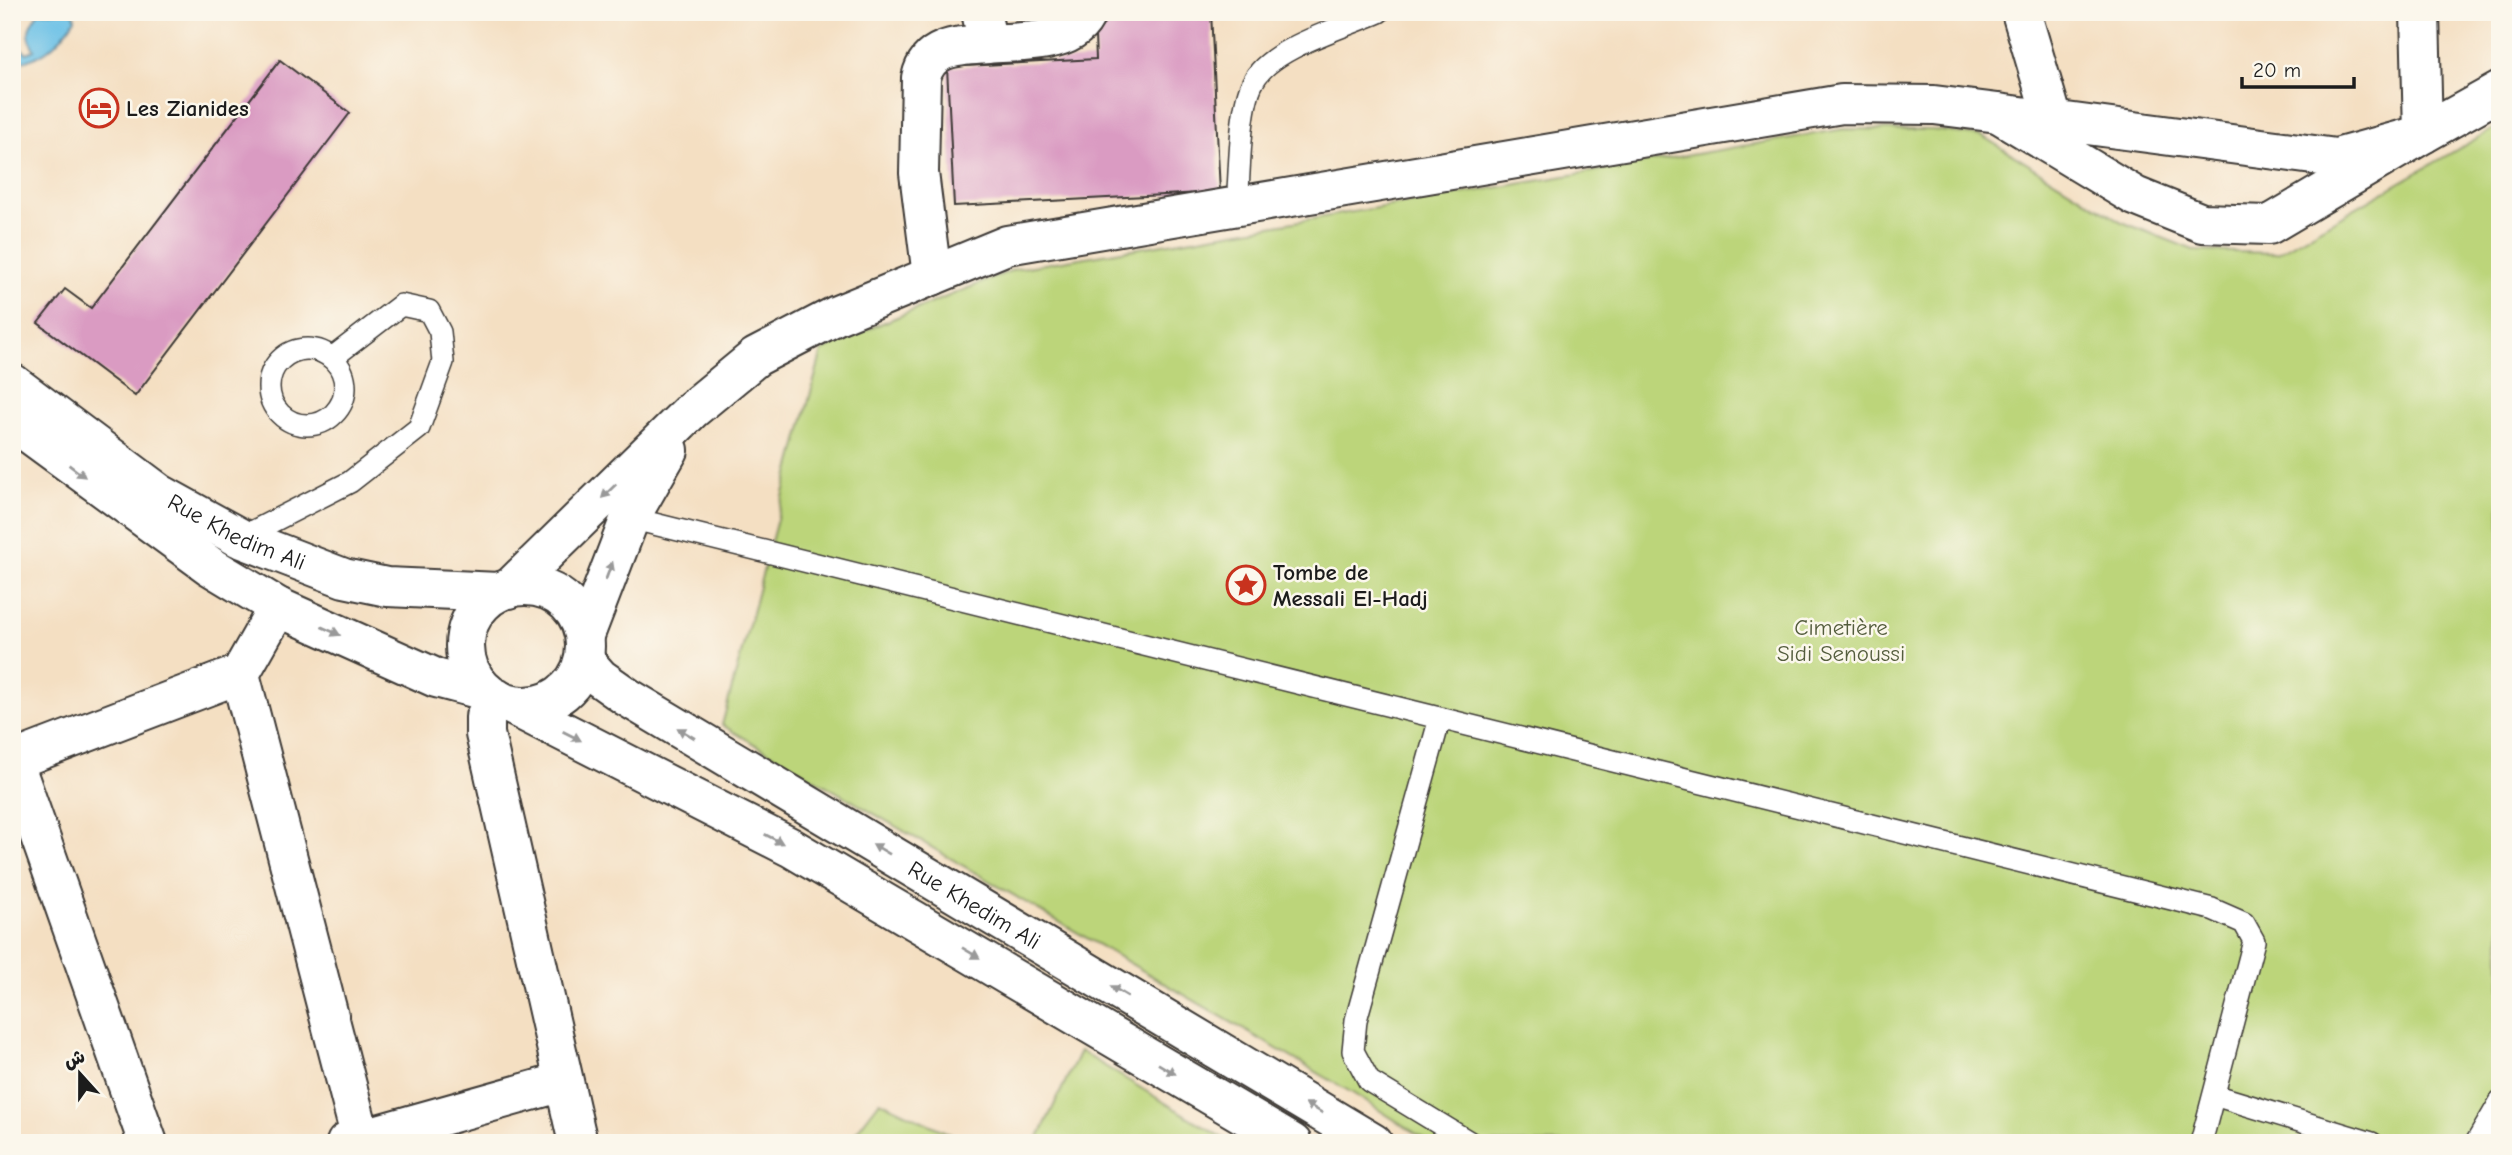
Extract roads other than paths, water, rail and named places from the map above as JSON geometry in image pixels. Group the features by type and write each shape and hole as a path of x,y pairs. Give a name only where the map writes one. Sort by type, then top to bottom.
{"street":[{"path":"932,276 919,173 924,65 945,47 984,28 1066,34 1083,25 1087,12"},
{"path":"2021,12 2053,120"},
{"path":"2420,12 2423,134"},
{"path":"1998,113 2135,196 2202,223 2269,225 2500,91"},
{"path":"693,409 630,518 571,686 559,696 535,705 497,698 469,667 466,638 477,610 504,591 693,409 755,357 837,314 1007,245 1842,104 1934,105 2336,158 2423,134"},
{"name":"Rue Khedim Ali","path":"12,383 160,494 240,538 344,578 387,587 504,591"},
{"name":"Rue Khedim Ali","path":"15,428 210,566 278,607 436,678 497,698 790,847 1292,1143"},
{"path":"504,591 528,586 548,590 565,601 578,616 584,647"},
{"path":"148,1143 13,761 240,674 278,607"},
{"name":"Rue Khedim Ali","path":"584,647 600,678 627,697 1373,1143"},
{"path":"240,674 356,1141 563,1083"},
{"path":"497,698 485,717 485,734 578,1143"}],"lane":[{"path":"1237,205 1246,104 1252,82 1264,66 1282,54 1379,12"},
{"path":"240,538 350,482 419,428 443,362 440,332 429,311 401,305 332,358"},
{"path":"630,518 2212,909 2244,923 2254,941 2201,1143"},
{"path":"1440,718 1356,1020 1353,1051 1369,1081 1471,1143"},
{"path":"2214,1095 2372,1143"},
{"path":"2476,1143 2500,1102"}],"water":[{"path":"12,12 18,12 13,21 19,47 27,53 34,50 29,31 39,12 74,12 75,19 56,43 41,55 12,61"}],"place":[{"name":"Les Zianides","path":"99,108"},
{"name":"Tombe de Messali El-Hadj","path":"1246,585"}],"park label":[{"name":"Cimetière Sidi Senoussi","path":"1841,640"}]}
